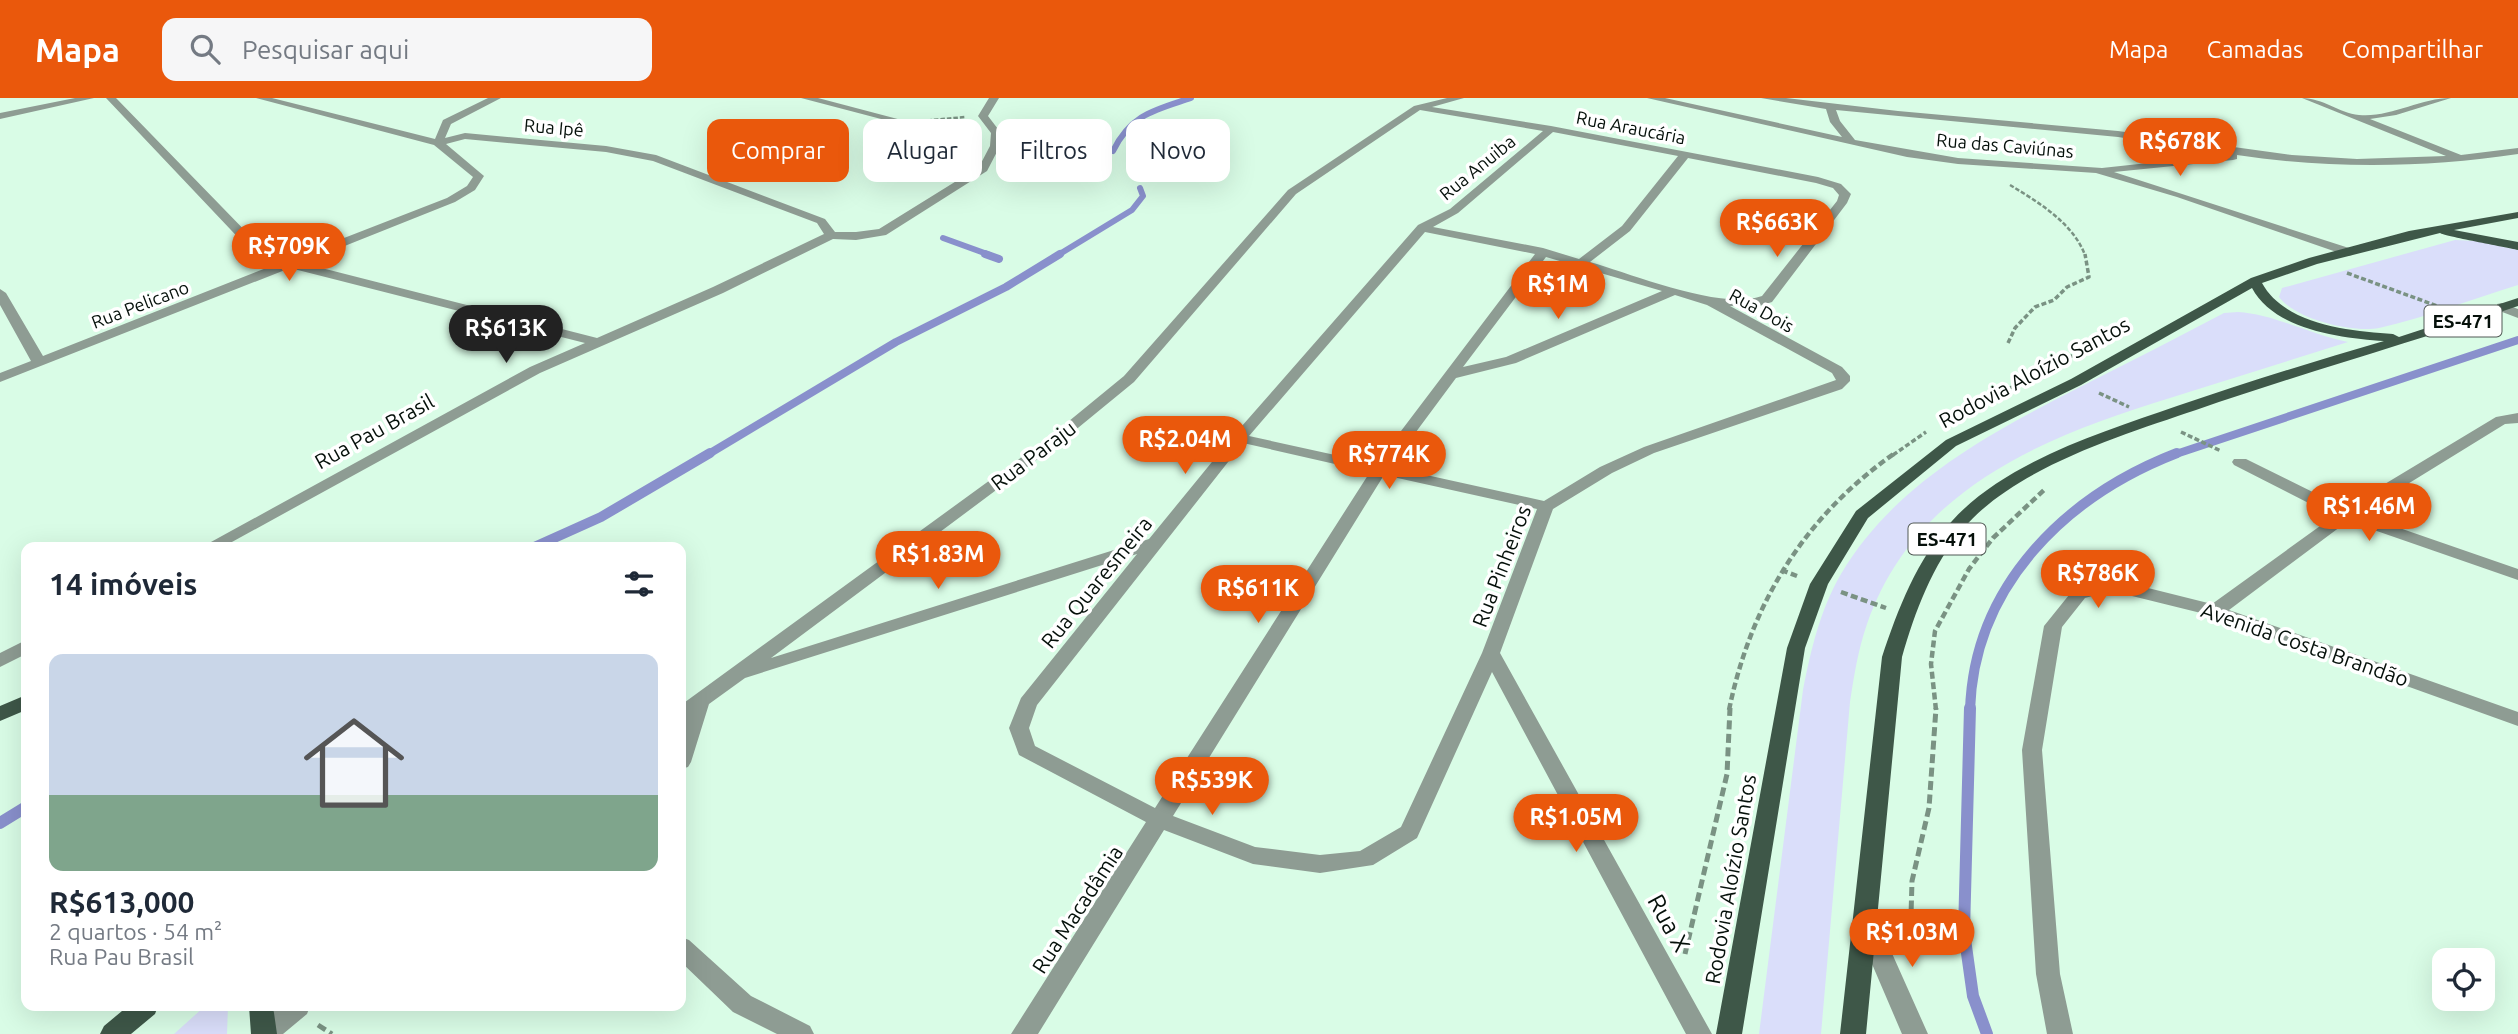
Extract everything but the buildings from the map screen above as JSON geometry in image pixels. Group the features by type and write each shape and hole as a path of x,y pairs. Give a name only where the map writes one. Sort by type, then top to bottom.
{"main road":[{"name":"Rodovia Aloízio Santos","path":"1728,1034 1747,939 1796,648 1819,584 1862,515 1891,490 1929,464 1951,443 2076,382 2255,281 2313,261 2413,234 2518,215"},
{"path":"2413,234 2472,235 2518,246"},
{"path":"2255,281 2257,290 2269,301 2290,315 2316,325 2349,334 2408,339"},
{"name":"ES-471","path":"1853,1034 1866,922 1874,808 1892,657 1905,615 1936,553 1958,524 1989,496 2087,442 2285,373 2408,339 2518,302"},
{"path":"0,714 21,704"},
{"path":"113,1034 140,1011"},
{"path":"262,1011 264,1034"}],"street":[{"path":"0,116 89,98"},
{"path":"111,98 252,245 290,264 597,342"},
{"name":"Rua Ipê","path":"261,98 438,143 465,136 606,149 656,158 821,221 831,235"},
{"path":"438,143 447,122 495,98"},
{"path":"806,98 892,119"},
{"path":"831,235 856,236 882,232 983,169 995,146 996,133 983,116 994,98"},
{"name":"Rua Paraju","path":"686,711 1057,438 1119,388 1292,192 1417,108 1459,98"},
{"name":"Rua das Caviúnas","path":"1652,98 1934,158 2097,170 2181,195 2348,252"},
{"path":"1766,98 2126,135 2260,155 2356,161 2462,159 2518,151"},
{"path":"1881,98 1902,114"},
{"path":"2307,98 2462,159"},
{"path":"2359,118 2406,110 2446,98"},
{"path":"1830,106 1835,122 1851,141"},
{"name":"Rua Araucária","path":"1417,108 1818,180 1837,186 1845,194 1843,201 1767,299 1756,303 1712,302"},
{"name":"Rua Anuiba","path":"1422,228 1454,211 1551,130"},
{"name":"Rua Pelicano","path":"0,378 451,200 471,188 478,176 438,143"},
{"path":"1582,262 1596,255 1624,231 1685,155"},
{"path":"2097,170 2260,155"},
{"name":"Rua Dois","path":"1422,228 1543,252 1712,302 1836,370"},
{"name":"Rua Quaresmeira","path":"1160,820 1026,750 1019,728 1028,702 1239,438 1422,228"},
{"name":"Rua Pau Brasil","path":"219,542 535,370 706,295 831,235"},
{"name":"Rua Macadâmia","path":"1024,1034 1379,470 1543,252"},
{"path":"1450,375 1511,359 1674,291"},
{"path":"0,293 39,362"},
{"path":"2502,307 2518,314"},
{"name":"Rua Pinheiros","path":"1160,820 1253,855 1320,864 1365,859 1409,832 1491,653 1546,506 1606,470 1649,450 1838,386 1843,381 1843,376 1836,370"},
{"path":"2215,611 2346,515 2501,419 2518,418"},
{"path":"1239,438 1546,506"},
{"path":"2240,462 2346,515 2518,575"},
{"path":"733,676 1155,542"},
{"name":"Avenida Costa Brandão","path":"2060,1034 2048,974 2032,750 2053,626 2079,594 2102,587 2132,590 2215,611 2518,719"},
{"path":"0,661 21,649"},
{"name":"Rua X","path":"1491,653 1699,1034"},
{"path":"686,746 701,699"},
{"path":"1866,922 1915,1034"},
{"path":"686,952 742,1004 801,1034"},
{"path":"264,1034 292,1011"}],"path":[{"path":"944,119 983,116"},
{"path":"2000,180 2041,203 2059,221 2084,252 2089,277 2067,287 2054,300 2035,307 2015,328 2008,343"},
{"path":"2313,261 2472,318"},
{"path":"2048,368 2220,451"},
{"path":"2170,436 2181,432"},
{"path":"1910,962 1912,881 1929,808 1936,706 1931,664 1938,625 1969,569 1993,538 2031,500 2053,484"},
{"path":"1781,570 1938,625"}],"shaded area":[{"path":"2455,240 2476,241 2518,250 2518,285 2414,319 2368,329 2340,326 2311,318 2287,305 2279,297 2282,288"},
{"path":"2238,312 2265,317 2348,342 2123,413 2031,451 1989,475 1950,503 1916,537 1888,577 1867,624 1850,702 1821,1034 1759,1034 1803,690 1822,616 1841,574 1863,542 1888,513 1917,487 1980,442 2047,404 2224,313"},
{"path":"199,1011 228,1011 227,1034 174,1034"}],"waterway":[{"path":"1113,151 1136,121 1155,110 1191,98"},
{"path":"1058,255 1132,210 1143,196 1140,188"},
{"path":"943,238 990,255"},
{"path":"985,254 999,259"},
{"path":"707,455 896,342 1006,287 1060,254"},
{"path":"2173,455 2518,340"},
{"path":"545,542 601,517 710,453"},
{"path":"1970,710 1975,665 1988,623 2008,585 2033,551 2064,520 2098,494 2136,471 2177,453"},
{"path":"1970,708 1964,932 1973,996 1987,1034"},
{"path":"0,823 21,810"}]}
